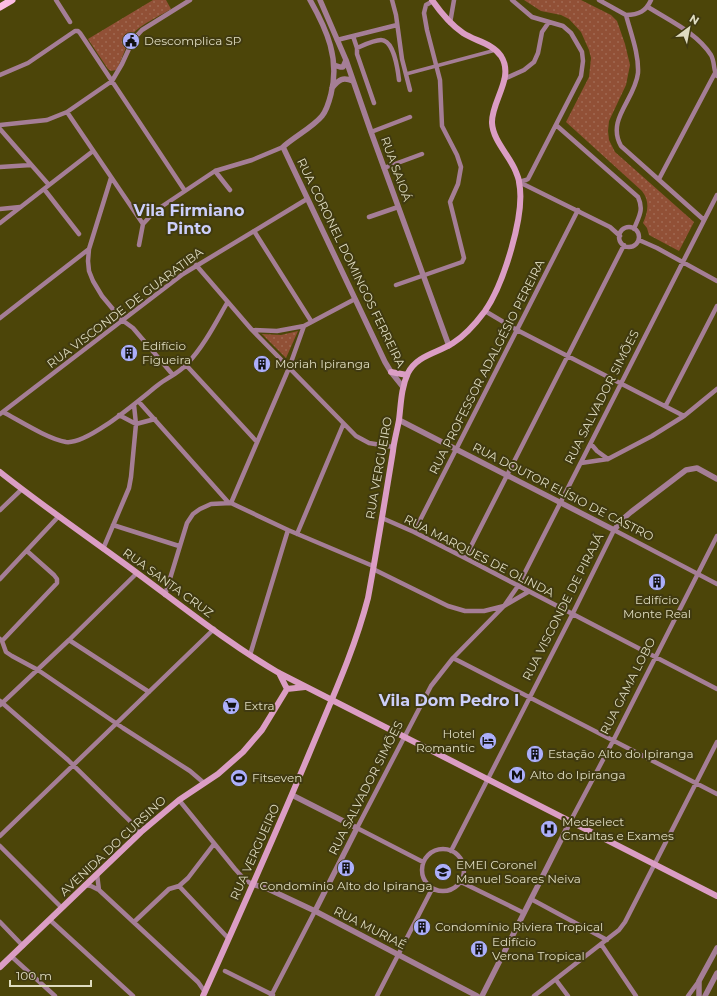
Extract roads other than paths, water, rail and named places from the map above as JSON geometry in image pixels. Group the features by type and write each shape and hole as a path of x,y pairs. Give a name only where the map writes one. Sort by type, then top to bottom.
{"main road":[{"path":"0,7 12,0"},
{"path":"432,0 450,23 464,34 495,49"},
{"name":"RUA VERGUEIRO","path":"204,994 292,795 362,623 368,598 382,518 393,447 399,420 403,387 407,375 412,366 421,359 449,346 471,329 485,311 501,280 511,250 517,224 520,200 520,182 492,128 493,114 504,79 503,60 495,49"},
{"path":"391,372 407,375"},
{"name":"RUA SANTA CRUZ","path":"0,472 58,517 250,656 306,687 717,896"},
{"path":"279,673 287,689 299,686 306,687"},
{"name":"AVENIDA DO CURSINO","path":"0,967 141,832 179,800 229,765 262,730 287,689"}],"street":[{"path":"56,0 70,22"},
{"path":"0,125 43,121 67,112 112,81 133,40 142,30 190,0"},
{"path":"139,245 143,224 155,211 215,171 252,160 283,147 322,115 328,106 332,88 334,65 328,35 310,0"},
{"name":"RUA SAIOÁ","path":"320,0 346,60 449,346"},
{"path":"392,0 402,59 410,90"},
{"path":"396,285 462,262 464,258 450,202 458,184 461,167 457,154 442,126 440,80 435,65 424,13 426,5 432,0"},
{"path":"450,23 454,0"},
{"path":"512,0 532,17 563,26 571,32 582,52 584,61 581,76 528,179 520,182"},
{"path":"599,0 626,15 633,15 644,11 648,7 651,0"},
{"path":"648,7 700,40 712,57 716,74 659,179"},
{"path":"626,15 636,49 638,73 635,86 619,117 616,133 621,146 704,220"},
{"path":"504,79 524,70 534,62 538,52 542,32 549,22"},
{"path":"337,40 397,25"},
{"path":"0,75 28,63 78,31 80,32 185,192"},
{"path":"353,36 357,48 357,54 374,103"},
{"path":"357,48 379,40 386,41 389,44 396,60 399,80"},
{"path":"406,74 435,65 465,59 495,49"},
{"path":"334,65 340,68 343,67 346,60"},
{"path":"332,88 339,80 344,78 353,81"},
{"path":"67,112 143,224"},
{"path":"371,132 410,117"},
{"path":"556,125 638,197 641,206 634,228"},
{"path":"0,130 49,186"},
{"name":"RUA CORONEL DOMINGOS FERREIRA","path":"283,147 391,372 403,387"},
{"path":"0,223 93,151"},
{"path":"384,168 422,154"},
{"path":"0,167 31,165"},
{"path":"215,171 230,190"},
{"path":"111,178 89,249 89,271 102,296 122,320 133,328 173,375"},
{"path":"520,182 610,227 620,236 620,240 624,245 628,247 636,244 639,240 638,233 634,228 630,227 623,229 610,227"},
{"path":"44,190 79,234"},
{"name":"RUA SALVADOR SIMÕES","path":"272,996 431,686 453,658 504,606 518,586 717,195"},
{"name":"RUA VISCONDE DE GUARATIBA","path":"2,413 196,265 307,198"},
{"path":"0,209 20,207"},
{"path":"369,217 398,207"},
{"name":"RUA PROFESSOR ADALGÉSIO PEREIRA","path":"414,532 578,210"},
{"path":"620,236 623,229"},
{"path":"254,230 311,321"},
{"path":"639,240 717,281"},
{"path":"465,558 624,245"},
{"path":"0,318 89,249"},
{"path":"196,265 227,303 344,425 363,440 393,447"},
{"path":"252,330 277,331 304,326 355,298"},
{"path":"2,413 56,439 67,442 75,442 87,436 139,402 154,388 186,365 206,339 227,303"},
{"path":"666,405 717,306"},
{"path":"485,311 517,330 666,405 684,416"},
{"path":"230,503 289,368 304,326"},
{"path":"186,365 257,442"},
{"path":"581,463 608,459 652,436 684,416 717,389"},
{"path":"139,402 230,503 373,567 448,606 465,611 484,611 504,606"},
{"path":"103,549 129,488 136,424 134,405"},
{"path":"120,415 136,424 155,419"},
{"name":"RUA DOUTOR ELÍSIO DE CASTRO","path":"399,420 561,502 717,584"},
{"path":"297,534 344,425"},
{"path":"591,444 597,451 608,459"},
{"name":"RUA VISCONDE DE PIRAJÁ","path":"451,850 614,530 631,512 686,470 697,468 717,479"},
{"path":"0,510 22,489"},
{"path":"165,595 179,546 187,523 192,514 211,504 230,503"},
{"path":"0,579 58,517"},
{"name":"RUA MARQUES DE OLINDA","path":"382,518 414,532 465,558 572,615 717,689"},
{"path":"113,525 179,546"},
{"path":"250,656 288,530"},
{"name":"RUA GAMA LOBO","path":"482,996 717,536"},
{"path":"27,551 54,575 57,579 57,583 1,640 8,654 38,670 196,775 204,783"},
{"path":"137,573 38,670 1,703 73,766 141,832"},
{"name":"RUA SALVADOR SIMÕES","path":"504,606 528,592"},
{"path":"484,611 489,615 490,620"},
{"path":"0,836 214,629"},
{"path":"69,640 149,692"},
{"path":"453,658 717,794"},
{"path":"534,996 607,940 619,930 625,922 717,742"},
{"path":"292,795 423,862"},
{"path":"179,800 240,875 252,884"},
{"path":"134,922 169,889 179,886 193,872 214,844"},
{"path":"0,846 62,908"},
{"path":"438,850 451,850 459,856 464,867 464,875 461,882 451,890 445,892 438,891 432,889 424,880 422,868 423,862 427,856 438,850"},
{"path":"97,874 99,890"},
{"path":"461,882 524,913"},
{"path":"88,883 99,890 198,982 204,994"},
{"name":"RUA MURIAÉ","path":"252,884 266,888 315,911 476,996"},
{"path":"179,886 228,938"},
{"path":"377,996 432,889"},
{"path":"531,899 607,940"},
{"path":"50,920 132,996"},
{"path":"0,922 23,946"},
{"path":"601,944 636,996"},
{"path":"688,996 699,981 717,948"},
{"path":"11,956 55,996"},
{"path":"225,971 272,996"},
{"path":"705,996 717,973"},
{"path":"556,980 568,996"},
{"path":"699,981 699,996"},
{"path":"198,982 204,984 209,982"}],"place":[{"name":"Descomplica SP","path":"131,41"},
{"name":"Edifício Figueira","path":"129,353"},
{"name":"Moriah Ipiranga","path":"262,364"},
{"name":"Edifício Monte Real","path":"657,582"},
{"name":"Extra","path":"231,706"},
{"name":"Hotel Romantic","path":"488,741"},
{"name":"Estação Alto do Ipiranga","path":"535,754"},
{"name":"Alto do Ipiranga","path":"517,775"},
{"name":"Fitseven","path":"239,778"},
{"name":"Medselect Cnsultas e Exames","path":"549,829"},
{"name":"Condomínio Alto do Ipiranga","path":"346,868"},
{"name":"EMEI Coronel Manuel Soares Neiva","path":"443,872"},
{"name":"Condomínio Riviera Tropical","path":"422,927"},
{"name":"Edifício Verona Tropical","path":"479,949"}],"district":[{"name":"Vila Firmiano Pinto","path":"189,219"},
{"name":"Vila Dom Pedro I","path":"449,700"}]}
